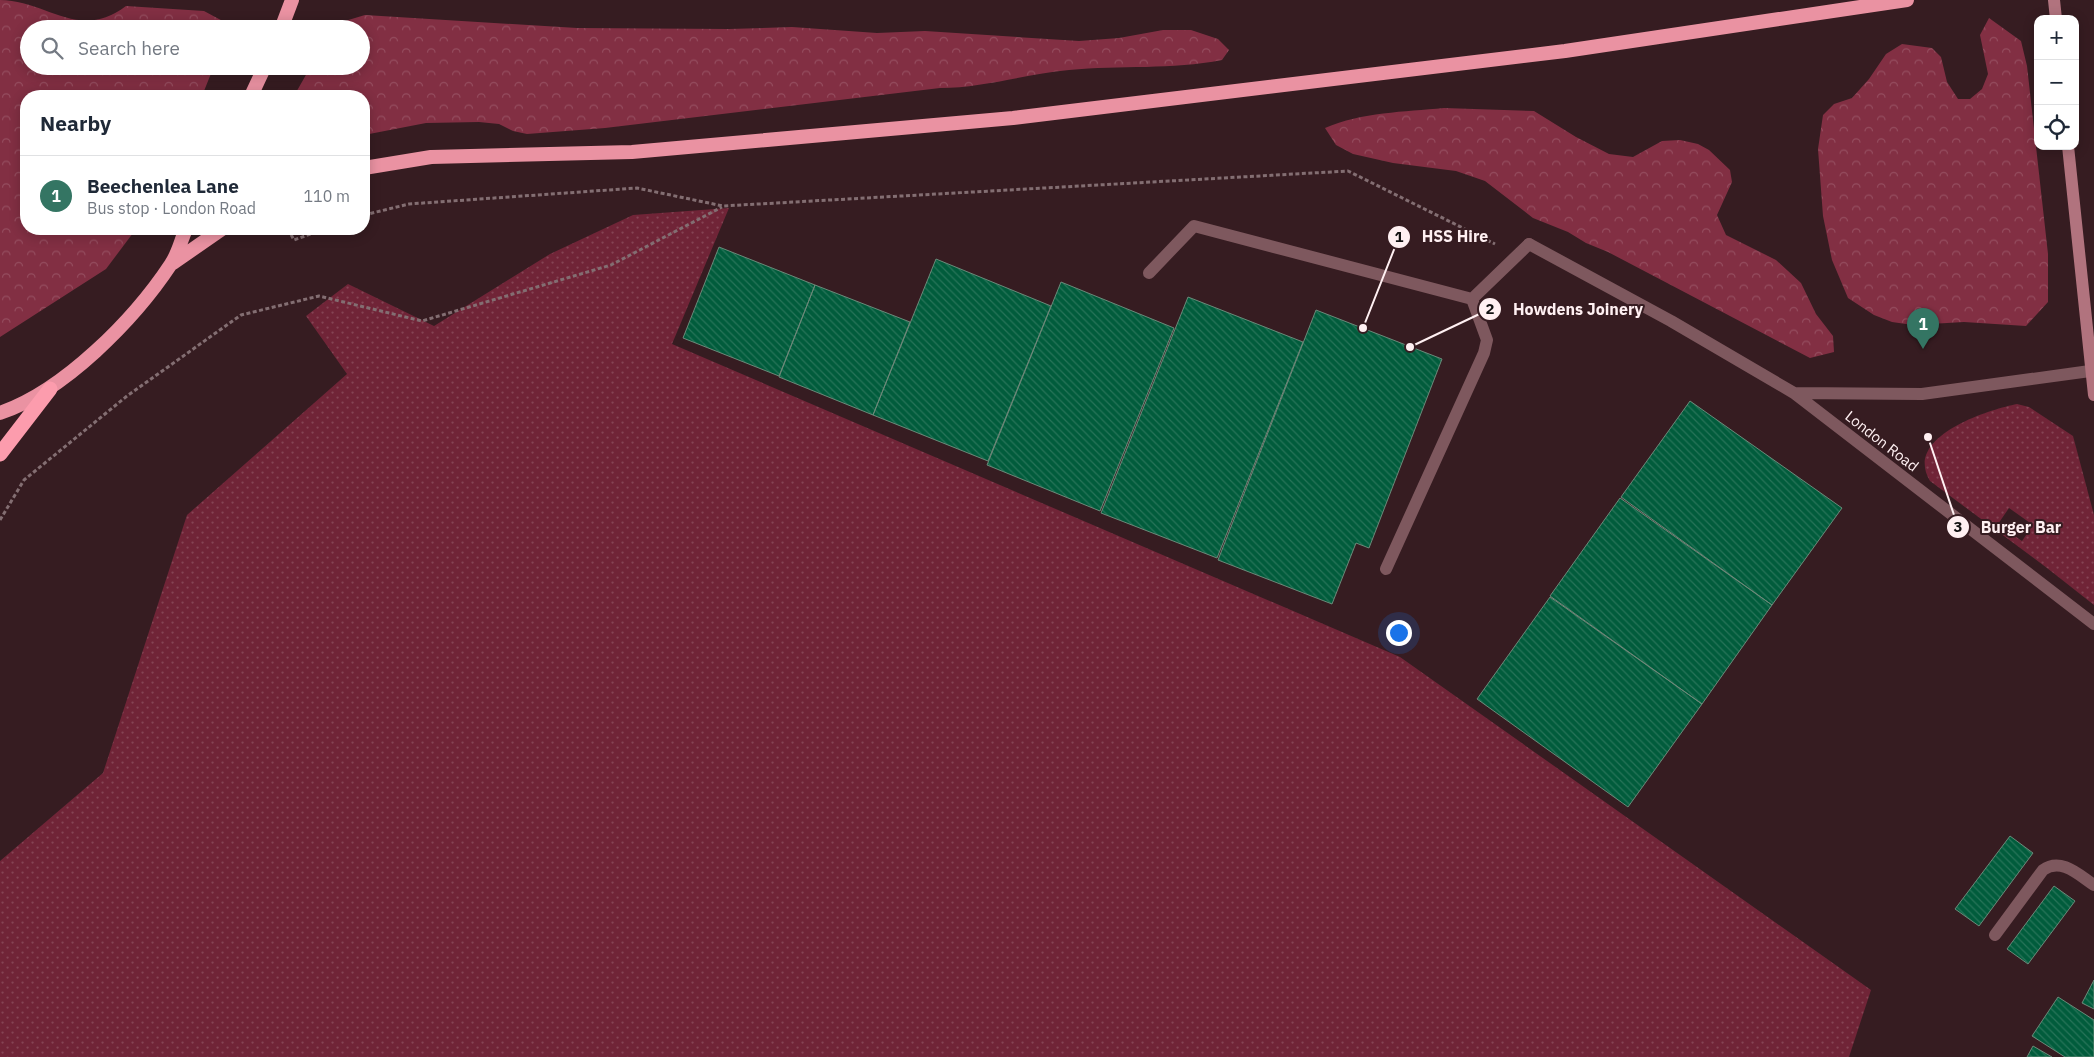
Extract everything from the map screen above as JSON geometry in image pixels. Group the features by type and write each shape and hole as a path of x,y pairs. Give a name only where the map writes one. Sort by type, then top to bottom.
{"highway":[{"path":"284,20 292,0"},
{"path":"370,167 430,157 632,152 1013,118 1565,51 1907,0"},
{"path":"254,90 261,75"},
{"path":"0,413 16,407 50,389 85,360 140,306 173,262 184,235"},
{"path":"173,262 213,235"},
{"path":"0,454 50,389"}],"main road":[{"path":"2054,0 2056,15"},
{"path":"2068,150 2094,395"}],"street":[{"path":"1149,274 1194,226 1472,299"},
{"name":"London Road","path":"1529,244 1671,321 1794,393 2094,624"},
{"path":"1472,299 1529,244"},
{"path":"1386,569 1484,353 1487,340 1472,299"},
{"name":"London Road","path":"1794,393 1922,394 2090,370"},
{"path":"1994,935 2043,870 2049,865 2064,866 2094,885"}],"path":[{"path":"370,214 409,204 637,188 723,206 1348,171 1502,248 1529,244"},
{"path":"0,520 24,480 127,396 241,315 320,296 422,321 611,265 723,206"},
{"path":"291,235 294,240 308,235"}],"shaded area":[{"path":"729,208 672,344 1400,657 1871,990 1849,1057 0,1057 0,861 103,773 187,515 347,374 306,316 348,284 434,326 550,254 633,215"},
{"path":"2017,404 2029,407 2073,436 2094,515 2094,605 1930,481 1925,465 1928,451 1938,439 1952,428 1969,419","holes":["2009,508 2033,525 2022,541 1998,524"]}],"green space":[{"path":"0,0 17,2 78,20 20,20 20,75 210,75 204,90 20,90 20,235 132,235 106,269 0,337"},
{"path":"126,6 204,11 221,20 93,20 109,16"},
{"path":"365,15 577,28 729,29 792,27 877,33 925,31 1079,41 1119,38 1163,30 1191,30 1218,39 1229,50 1222,60 1203,63 1069,70 972,86 940,88 605,128 527,134 513,131 499,124 479,122 426,123 370,134 370,90 297,90 306,75 370,75 370,20 348,20"},
{"path":"1989,18 2021,41 2027,66 2034,129 2034,150 2036,150 2048,254 2048,302 2026,326 1964,322 1913,325 1892,322 1874,315 1848,298 1832,260 1823,216 1818,149 1823,115 1834,104 1852,98 1869,79 1886,54 1902,44 1932,48 1941,57 1947,82 1958,99 1970,99 1982,89 1988,74 1980,35"},
{"path":"1444,108 1534,111 1576,137 1609,154 1633,157 1662,141 1680,140 1698,144 1709,150 1730,170 1732,182 1717,215 1726,235 1776,260 1801,283 1816,314 1833,336 1834,352 1810,358 1608,252 1586,243 1568,232 1533,218 1485,181 1456,171 1393,163 1353,154 1336,145 1325,128 1368,116"}],"building":[{"path":"719,247 815,285 779,376 683,338"},
{"path":"936,259 1051,306 988,461 873,415"},
{"path":"1061,282 1174,328 1100,511 987,465"},
{"path":"815,285 910,322 873,415 779,377"},
{"path":"1188,297 1303,342 1217,558 1101,513"},
{"path":"1316,310 1442,359 1369,548 1356,543 1332,604 1218,560"},
{"path":"1690,401 1842,508 1772,605 1621,497"},
{"path":"1620,498 1772,605 1702,704 1550,596"},
{"path":"1550,597 1702,704 1628,807 1477,699"},
{"path":"2010,836 2033,853 1979,926 1955,909"},
{"path":"2054,886 2075,901 2028,964 2007,949"},
{"path":"2094,980 2094,1009 2082,1003"},
{"path":"2058,997 2094,1020 2094,1057 2065,1057 2032,1036"},
{"path":"2033,1046 2052,1057 2027,1057"}],"place":[{"name":"HSS Hire","path":"1363,328"},
{"name":"Howdens Joinery","path":"1410,347"},
{"name":"Beechenlea Lane","path":"1923,349"},
{"name":"Burger Bar","path":"1928,437"}]}
